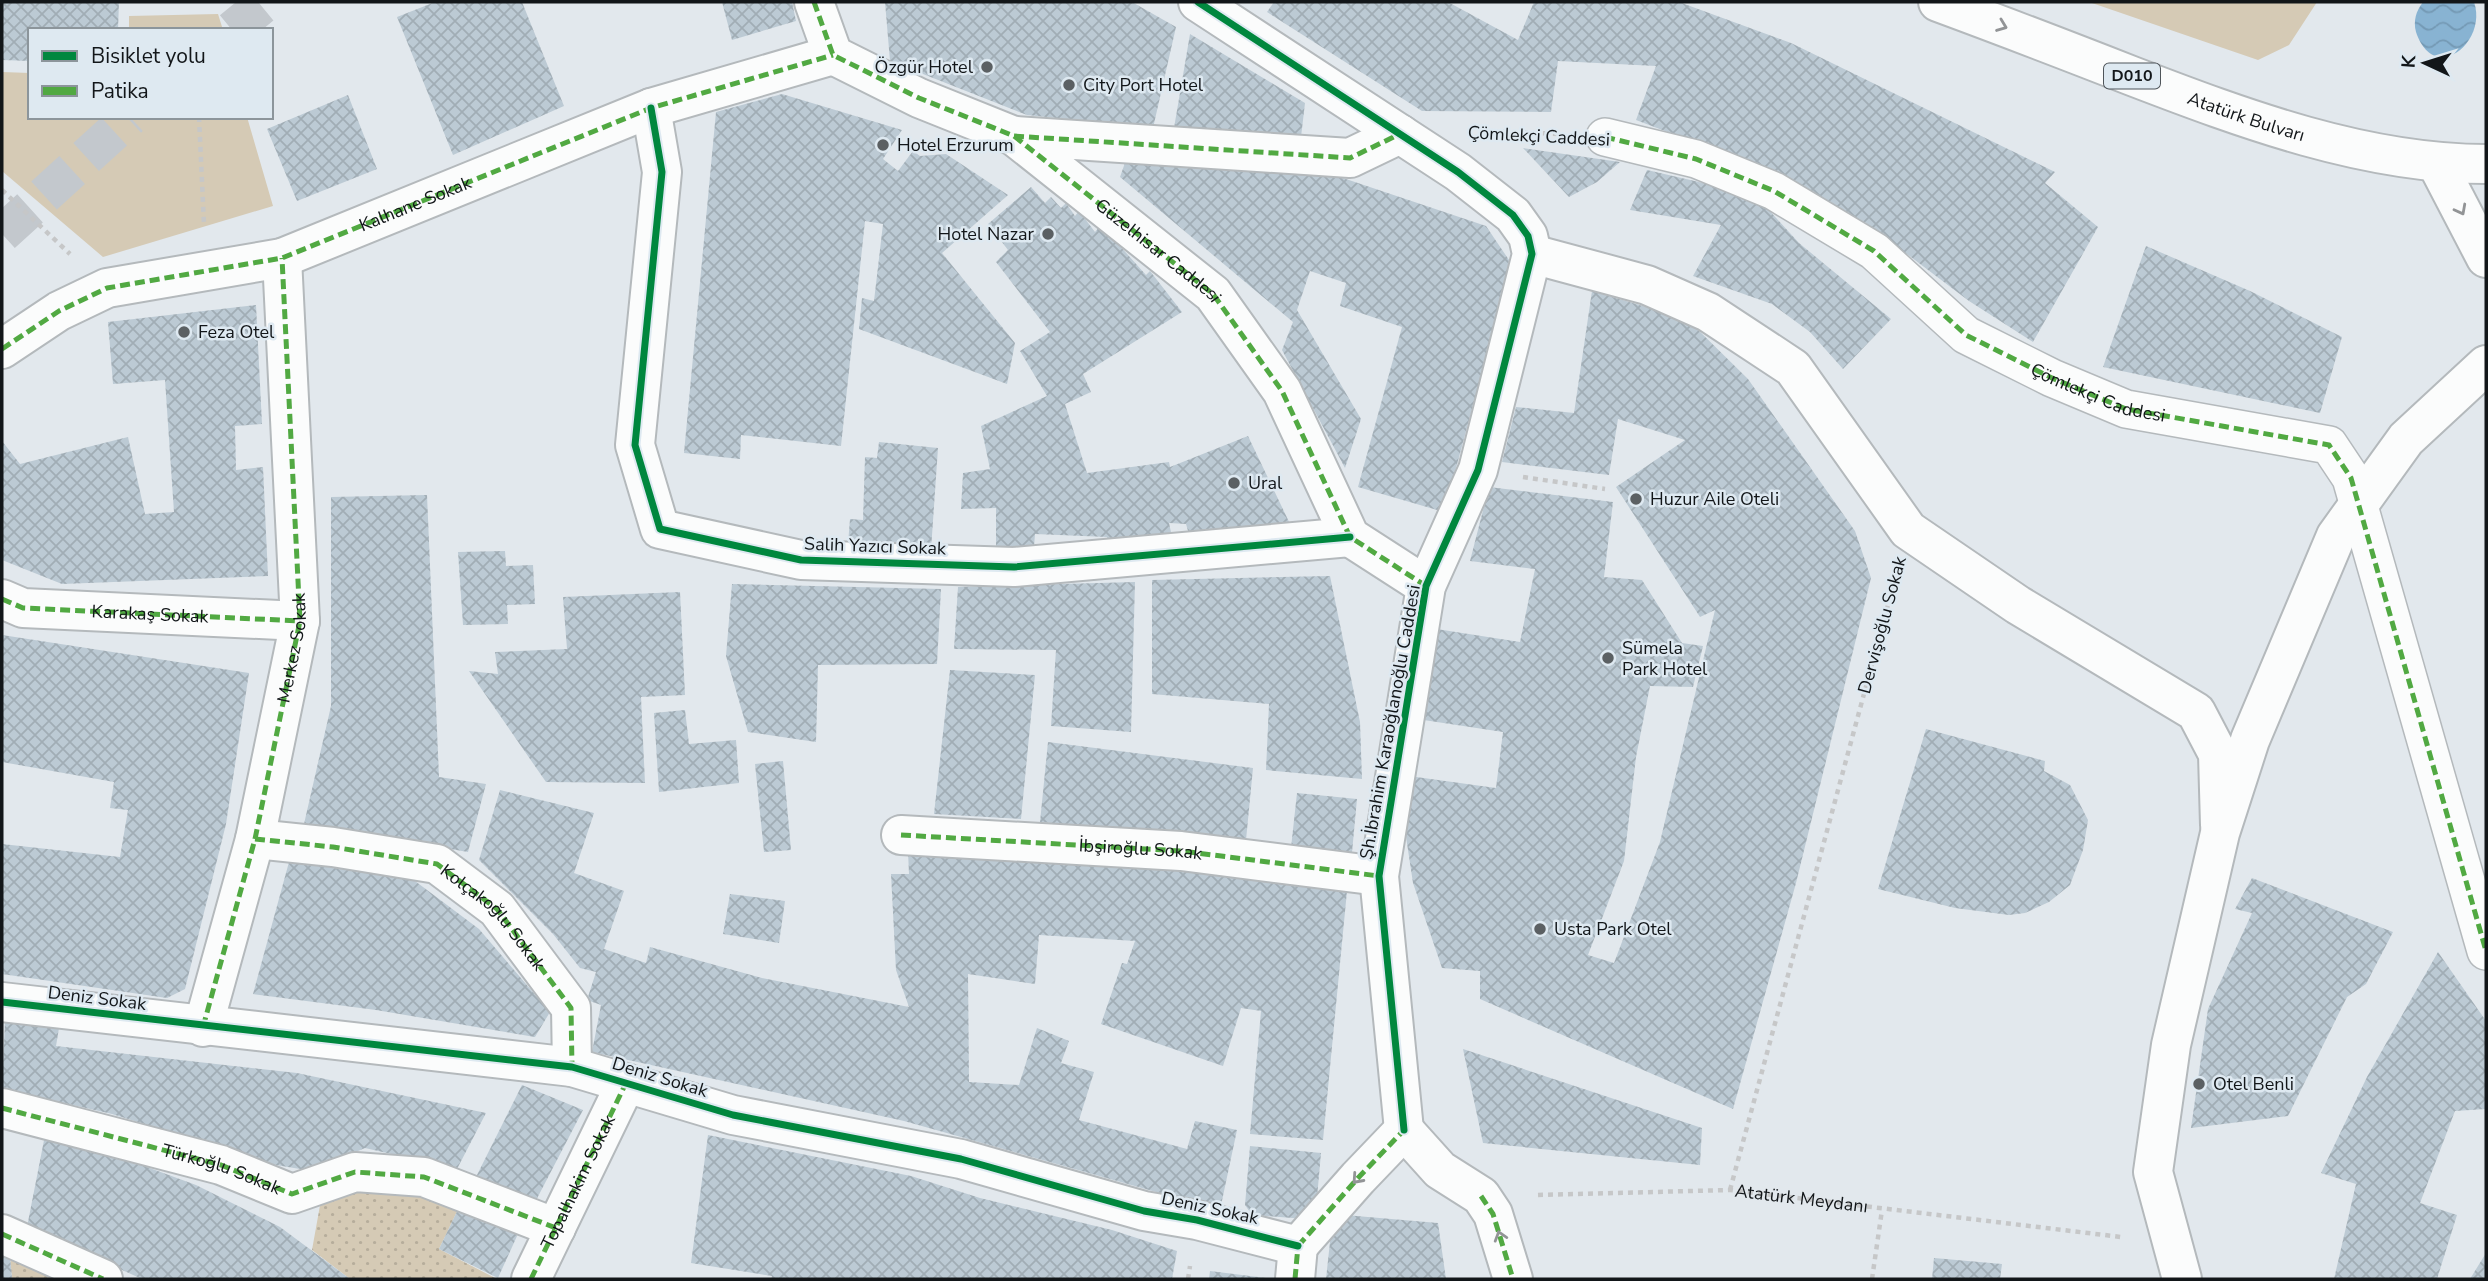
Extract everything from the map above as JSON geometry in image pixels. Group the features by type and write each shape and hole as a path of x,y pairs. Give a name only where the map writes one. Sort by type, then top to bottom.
{"main road":[{"path":"814,2 833,54"},
{"path":"1198,2 1458,172 1513,215 1528,236 1532,254 1647,285 1708,312 1793,368 1908,530 2018,605 2196,712 2218,754 2220,833"},
{"name":"Atatürk Bulvarı","path":"1938,2 2221,110 2329,142 2436,162 2486,164"},
{"name":"Kalhane Sokak","path":"2,349 59,311 107,288 282,258 651,108 833,54"},
{"name":"Güzelhisar Caddesi","path":"833,54 919,98 1013,136 1213,294 1282,391 1350,537"},
{"name":"Salih Yazıcı Sokak","path":"651,108 662,172 635,446 660,529 801,560 1014,566 1350,537"},
{"path":"1013,136 1350,159 1400,134"},
{"path":"2436,162 2486,258"},
{"name":"Şh.İbrahim Karaoğlanoğlu Caddesi","path":"1404,1130 1380,876 1426,586 1478,470 1532,254"},
{"name":"Merkez Sokak","path":"203,1027 255,839 300,621 282,258"},
{"path":"2182,1279 2153,1172 2171,1045 2220,833 2250,740 2331,547 2406,439 2486,365"},
{"path":"1350,537 1426,586"},
{"name":"Karakaş Sokak","path":"2,599 23,608 300,621"},
{"name":"İbşiroğlu Sokak","path":"901,835 1181,851 1380,876"},
{"name":"Kolçakoğlu Sokak","path":"255,839 332,847 437,864 497,909 571,1008 572,1067"},
{"name":"Deniz Sokak","path":"2,1002 572,1067 733,1115 961,1160 1144,1211 1211,1223 1297,1263"},
{"name":"Topalhakim Sokak","path":"531,1279 626,1083"},
{"name":"Türkoğlu Sokak","path":"2,1108 221,1165 292,1194 355,1172 424,1177 556,1228"},
{"path":"1297,1263 1357,1178 1404,1130 1440,1170 1481,1196 1493,1214 1513,1279"},
{"path":"2,1234 103,1279"}],"street":[{"name":"Çömlekçi Caddesi","path":"1605,136 1696,159 1774,191 1874,251 1966,335 2052,378 2126,409 2329,445 2351,478 2486,951"}],"path":[{"path":"199,119 204,226"},
{"path":"2,190 107,288"},
{"path":"1478,470 1605,489"},
{"path":"1872,1279 1882,1210"}],"shaded area":[{"path":"2089,2 2317,2 2289,45 2258,60"},
{"path":"218,14 222,28 129,28 129,16"},
{"path":"2,72 28,73 28,119 248,119 273,206 103,257 2,171"},
{"path":"324,1183 463,1199 439,1249 497,1279 350,1279 312,1250"},
{"path":"10,1256 58,1279 12,1279"}],"water":[{"path":"2423,2 2474,2 2476,17 2473,31 2467,43 2457,52 2446,57 2435,56 2424,48 2415,24"}],"building":[{"path":"2,2 119,2 118,28 28,28 28,61 2,60"},
{"path":"435,2 522,2 564,106 453,155 397,17"},
{"path":"722,2 792,2 796,21 732,40"},
{"path":"885,2 1132,2 1176,27 1153,128 1027,115 890,61"},
{"path":"1274,2 1448,2 1518,40 1534,2 1679,2 1791,43 2055,172 2045,183 2098,227 2033,342 1969,301 1866,223 1741,160 1636,120 1656,66 1558,61 1551,112 1422,111 1267,12"},
{"path":"1190,34 1305,103 1301,137 1174,128"},
{"path":"782,94 902,130 883,159 898,171 913,151 920,156 946,154 1008,195 942,253 1015,343 1007,384 859,329 862,298 874,301 883,224 865,221 841,446 741,435 740,459 684,453 716,112"},
{"path":"348,95 377,169 297,201 267,129"},
{"path":"1523,148 1620,162 1597,182 1569,197"},
{"path":"1126,160 1340,177 1486,226 1509,260 1506,285 1444,512 1358,487 1402,327 1340,306 1346,283 1310,271 1297,310 1361,419 1345,468 1282,350 1293,322 1120,177"},
{"path":"1647,170 1755,195 1799,243 1891,319 1843,369 1810,332 1772,304 1693,276 1721,225 1630,210"},
{"path":"1031,187 1045,203 1051,197 1061,208 1066,203 1075,216 1079,211 1095,232 1101,225 1146,275 1150,271 1182,312 1083,374 1091,392 1065,404 1087,473 1169,462 1170,467 1248,436 1291,526 1191,541 1186,524 1169,523 1174,546 1109,549 1107,537 1035,534 1034,547 996,547 996,508 961,509 963,473 990,469 981,426 1047,396 1020,351 1050,332 996,262 1008,250 988,224"},
{"path":"2146,246 2250,291 2342,337 2320,413 2103,367"},
{"path":"1592,291 1687,319 1748,379 1855,531 1871,578 1796,883 1733,1109 1480,999 1480,971 1442,968 1413,883 1403,817 1409,776 1496,788 1503,732 1417,719 1430,628 1520,642 1535,569 1470,561 1489,487 1613,502 1604,577 1642,580 1682,643 1703,646 1693,687 1650,686 1636,757 1624,861 1588,955 1614,963 1660,842 1715,610 1700,617 1616,487 1685,440 1618,419 1609,475 1502,462 1516,407 1574,413"},
{"path":"256,305 262,424 235,426 236,470 263,467 268,576 62,584 2,560 2,441 20,464 128,437 145,514 174,512 165,380 113,384 108,322"},
{"path":"879,442 938,448 931,550 848,544 850,519 863,520 865,457 877,458"},
{"path":"427,495 439,777 486,784 468,852 304,824 331,706 331,497"},
{"path":"505,551 506,566 533,565 535,604 507,605 508,624 463,625 458,552"},
{"path":"1330,576 1360,722 1362,779 1266,770 1269,704 1152,694 1152,580"},
{"path":"1135,582 1131,732 1051,726 1056,650 954,649 958,587"},
{"path":"732,584 941,589 937,664 818,665 816,742 748,732 726,656"},
{"path":"680,592 685,695 641,697 645,783 546,782 469,671 498,674 495,652 567,649 563,597"},
{"path":"2,635 249,673 226,824 185,989 167,998 2,974 2,844 120,857 128,810 110,808 114,782 2,762"},
{"path":"950,670 1035,675 1021,819 934,814"},
{"path":"685,710 689,744 736,740 739,783 659,792 654,713"},
{"path":"1926,729 2045,761 2044,771 2070,785 2088,820 2083,850 2070,885 2049,902 2025,913 2009,915 1955,908 1878,889"},
{"path":"1048,742 1253,768 1246,840 1040,822"},
{"path":"783,761 791,850 764,852 755,764"},
{"path":"500,790 594,813 574,873 624,891 604,949 646,963 650,947 762,978 909,1007 896,970 891,874 909,874 908,851 1141,862 1347,891 1323,1140 1250,1134 1261,1011 1241,1008 1223,1066 1101,1024 1122,963 1127,964 1135,941 1039,935 1035,984 968,974 969,1082 1019,1085 1037,1028 1069,1041 1061,1063 1094,1072 1079,1120 1187,1149 1195,1121 1237,1130 1220,1210 904,1121 592,1052 601,1005 587,1000 596,972 580,968 553,934 479,860"},
{"path":"1297,793 1357,799 1351,863 1290,857"},
{"path":"289,862 411,878 479,929 550,1012 535,1037 376,1010 253,994"},
{"path":"2252,878 2393,932 2366,984 2347,997 2288,1116 2191,1128 2208,1009 2252,913 2235,909"},
{"path":"730,894 785,901 779,943 723,934"},
{"path":"2438,952 2486,1021 2486,1109 2455,1111 2420,1203 2457,1215 2437,1279 2334,1279 2356,1184 2321,1173 2367,1077"},
{"path":"5,1022 59,1028 56,1046 297,1073 486,1113 457,1169 365,1148 312,1171 276,1165 112,1114 51,1100 2,1093"},
{"path":"1463,1049 1702,1128 1700,1165 1483,1143"},
{"path":"522,1085 583,1110 531,1210 474,1181"},
{"path":"46,1130 196,1185 280,1227 350,1279 142,1279 27,1227"},
{"path":"708,1135 911,1176 980,1198 1112,1230 1177,1251 1172,1279 771,1279 772,1276 691,1263"},
{"path":"1250,1146 1321,1153 1316,1209 1305,1219 1252,1215 1245,1205"},
{"path":"463,1199 522,1225 498,1278 439,1249"},
{"path":"1333,1214 1438,1223 1446,1279 1326,1279"},
{"path":"2486,1253 2486,1279 2470,1279"},
{"path":"2,1256 10,1256 12,1279 2,1279"},
{"path":"1934,1258 2002,1264 2000,1279 1932,1279"},
{"path":"1210,1271 1266,1278 1266,1279 1209,1279"}],"tunnel":[{"path":"234,28 266,2"},
{"path":"2,234 128,119"}],"marked path":[{"path":"814,2 833,55 919,98 1014,136 1213,294 1282,391 1350,537 1426,586"},
{"path":"2,349 59,311 107,288 282,258 651,108 833,55"},
{"path":"1014,136 1350,158 1400,134"},
{"path":"1605,137 1696,159 1774,191 1874,251 1966,335 2052,378 2126,409 2329,445 2351,478 2486,951"},
{"path":"203,1027 255,839 300,621 282,258"},
{"path":"2,599 23,608 300,621"},
{"path":"901,835 1181,851 1379,876"},
{"path":"255,839 333,847 437,864 497,909 571,1008 572,1067 569,1067"},
{"path":"531,1279 626,1083 629,1084"},
{"path":"2,1108 221,1165 292,1194 355,1172 424,1177 556,1228"},
{"path":"1298,1246 1404,1130"},
{"path":"1481,1196 1493,1214 1513,1279"},
{"path":"2,1234 103,1279"},
{"path":"1295,1279 1298,1246"}],"cycle path":[{"path":"1198,2 1458,172 1513,215 1528,236 1532,254 1478,470 1426,586 1379,876 1404,1130"},
{"path":"651,108 662,172 635,445 660,529 801,560 1014,567 1350,537"},
{"path":"2,1002 572,1067 733,1115 961,1159 1144,1211 1197,1220 1298,1246"}],"place":[{"name":"Özgür Hotel","path":"987,67"},
{"name":"City Port Hotel","path":"1069,85"},
{"name":"Hotel Erzurum","path":"883,145"},
{"name":"Hotel Nazar","path":"1048,234"},
{"name":"Feza Otel","path":"184,332"},
{"name":"Ural","path":"1234,483"},
{"name":"Huzur Aile Oteli","path":"1636,499"},
{"name":"Sümela Park Hotel","path":"1608,658"},
{"name":"Usta Park Otel","path":"1540,929"},
{"name":"Otel Benli","path":"2199,1084"}]}
